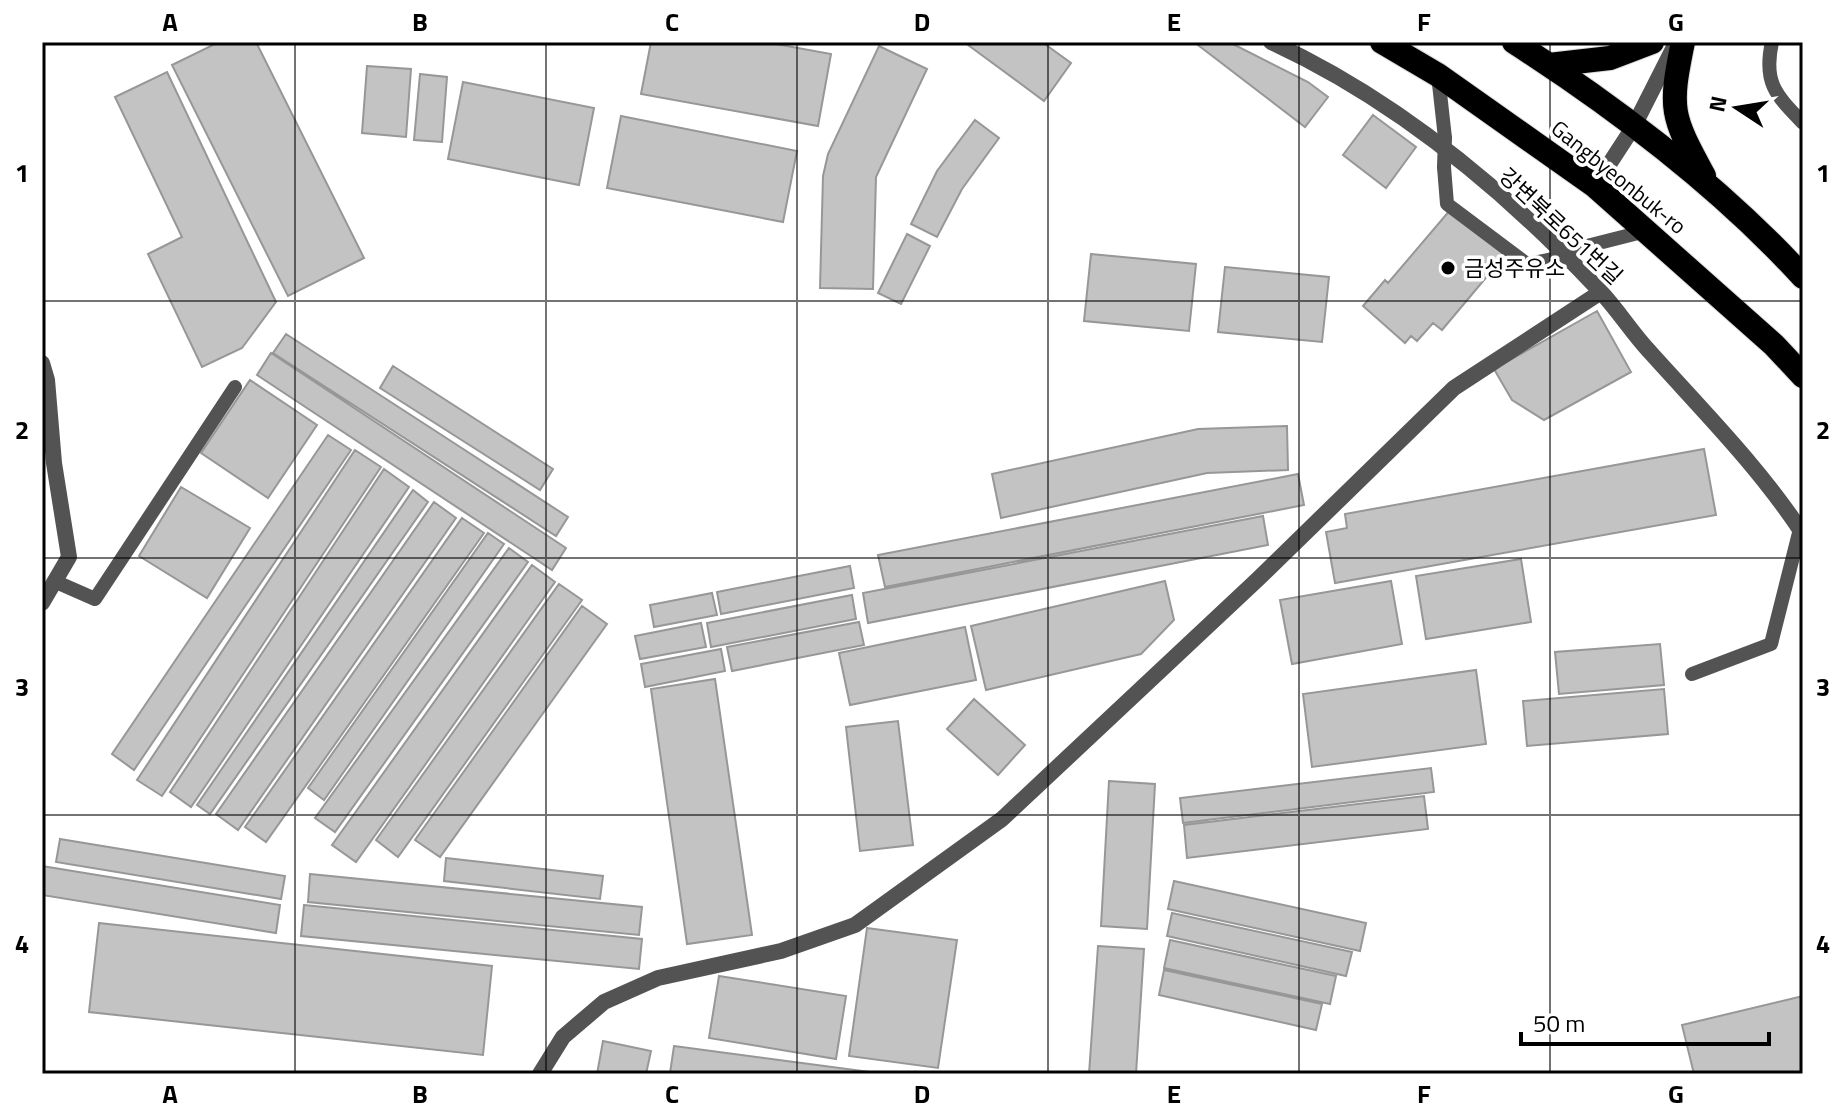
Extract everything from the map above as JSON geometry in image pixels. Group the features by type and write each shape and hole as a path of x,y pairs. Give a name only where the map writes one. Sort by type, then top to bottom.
{"highway":[{"name":"Gangbyeonbuk-ro","path":"1382,42 1438,75 1595,186 1774,345 1803,376"},
{"path":"1514,42 1634,126 1709,185 1803,277"},
{"path":"1549,65 1610,58 1652,42"},
{"path":"1683,42 1672,95 1679,130 1709,185"}],"street":[{"name":"강변북로651번길","path":"1271,42 1301,55 1403,117 1531,222 1601,292 1648,350 1732,440 1801,531"},
{"path":"1595,186 1634,126 1677,42"},
{"path":"540,1074 563,1037 604,1002 658,978 781,951 855,925 1002,819 1258,579 1454,388 1601,292"},
{"path":"42,363 47,380 54,463 69,557 42,603"}],"lane":[{"path":"1772,42 1767,74 1778,97 1803,123"},
{"path":"1438,75 1445,138 1447,204 1527,264 1646,231"},
{"path":"54,581 95,599 235,387"},
{"path":"1692,674 1771,644 1801,531"}],"building":[{"path":"219,42 256,42 364,258 288,296 172,65"},
{"path":"651,42 765,42 831,54 818,126 641,94"},
{"path":"964,42 1042,42 1071,63 1044,101"},
{"path":"1194,42 1229,42 1308,82 1328,97 1305,127"},
{"path":"879,46 927,69 876,177 873,289 820,288 823,176 828,154"},
{"path":"367,66 411,69 406,137 362,133"},
{"path":"167,72 276,302 242,348 202,367 148,254 182,237 115,97"},
{"path":"420,74 447,77 442,142 414,140"},
{"path":"463,82 594,108 579,185 448,159"},
{"path":"1373,115 1416,147 1386,188 1343,155"},
{"path":"621,116 797,151 783,222 607,188"},
{"path":"975,120 999,138 962,189 937,237 911,224 937,171"},
{"name":"금성주유소","path":"1451,209 1505,255 1442,330 1433,323 1417,341 1411,336 1405,343 1363,306 1385,280 1388,283"},
{"path":"907,234 930,246 901,304 878,293"},
{"path":"1091,254 1196,264 1189,331 1084,321"},
{"path":"1225,267 1329,277 1322,342 1218,332"},
{"path":"1597,311 1631,372 1544,420 1512,400 1494,369"},
{"path":"286,334 568,517 556,536 273,353"},
{"path":"271,353 566,548 552,570 257,375"},
{"path":"393,366 553,469 540,490 380,388"},
{"path":"250,380 317,425 268,498 201,453"},
{"path":"1287,426 1288,470 1207,473 1001,518 992,474 1198,429"},
{"path":"328,435 351,450 134,770 112,754"},
{"path":"1704,449 1716,515 1335,583 1326,532 1347,528 1345,514"},
{"path":"355,450 381,467 162,796 137,780"},
{"path":"384,469 409,487 191,807 170,792"},
{"path":"1298,474 1304,505 885,587 878,555"},
{"path":"181,487 250,528 207,598 139,556"},
{"path":"413,490 428,502 210,814 197,805"},
{"path":"434,502 456,518 238,830 216,814"},
{"path":"1263,516 1268,545 868,623 863,593"},
{"path":"462,518 484,533 266,842 245,827"},
{"path":"488,533 504,544 324,800 308,788"},
{"path":"509,548 528,562 335,832 315,818"},
{"path":"1521,559 1531,622 1426,639 1416,576"},
{"path":"532,565 555,582 356,862 332,845"},
{"path":"850,566 854,588 721,614 717,592"},
{"path":"1165,581 1174,620 1141,654 986,690 971,626"},
{"path":"1391,581 1402,644 1292,664 1280,600"},
{"path":"559,584 582,600 398,857 376,840"},
{"path":"712,593 717,615 654,627 650,605"},
{"path":"852,595 856,619 711,647 707,623"},
{"path":"582,606 607,624 440,857 415,840"},
{"path":"859,622 864,645 732,671 727,647"},
{"path":"701,623 706,647 640,659 635,636"},
{"path":"965,627 976,680 850,705 839,653"},
{"path":"1660,644 1664,685 1559,694 1555,652"},
{"path":"721,649 725,671 645,687 641,664"},
{"path":"1476,670 1486,744 1312,767 1303,694"},
{"path":"715,679 752,935 687,944 651,689"},
{"path":"1664,689 1668,734 1527,746 1523,701"},
{"path":"974,699 1025,745 998,775 947,729"},
{"path":"898,721 913,845 860,851 846,727"},
{"path":"1431,768 1434,792 1183,823 1180,798"},
{"path":"1109,781 1155,784 1147,929 1101,926"},
{"path":"1424,796 1428,829 1187,858 1184,825"},
{"path":"60,839 285,876 281,899 56,862"},
{"path":"446,858 603,876 600,899 444,881"},
{"path":"42,866 280,905 276,933 42,895"},
{"path":"310,874 642,907 639,935 308,902"},
{"path":"1174,881 1366,923 1360,951 1168,909"},
{"path":"304,905 642,939 639,969 301,936"},
{"path":"1172,913 1352,952 1346,976 1167,936"},
{"path":"99,923 492,966 483,1055 89,1012"},
{"path":"867,928 957,940 938,1068 849,1056"},
{"path":"1170,940 1336,976 1330,1004 1164,968"},
{"path":"1098,946 1144,949 1136,1074 1089,1074"},
{"path":"1164,970 1322,1004 1316,1030 1159,995"},
{"path":"719,976 846,996 836,1059 709,1038"},
{"path":"1803,996 1803,1074 1694,1074 1682,1025"},
{"path":"603,1041 651,1051 646,1074 597,1074"},
{"path":"674,1046 885,1074 674,1074 670,1073"}],"place":[{"name":"금성주유소","path":"1448,268"}]}
